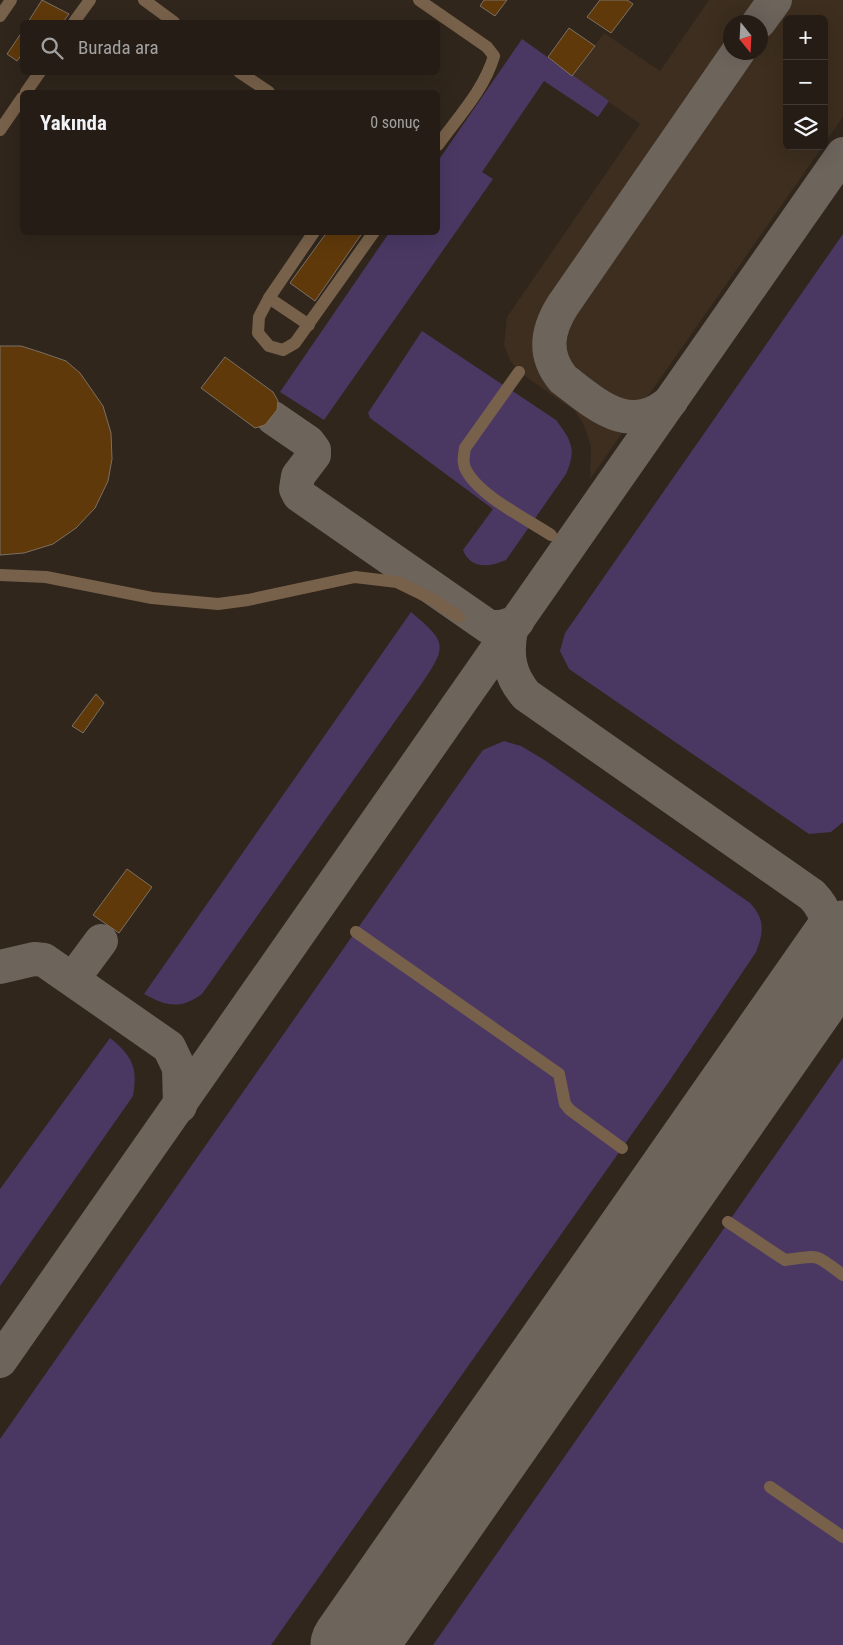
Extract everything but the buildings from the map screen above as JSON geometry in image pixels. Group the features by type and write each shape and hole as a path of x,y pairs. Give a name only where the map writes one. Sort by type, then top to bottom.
{"lane":[{"path":"0,16 12,0"},
{"path":"75,20 90,0"},
{"path":"144,0 171,20"},
{"path":"419,0 430,4 487,48 494,56 490,70 475,95 440,142"},
{"path":"27,90 38,75"},
{"path":"244,75 266,90"},
{"path":"0,130 20,101"},
{"path":"312,235 259,317 258,333 269,346 283,350 295,343 372,235"},
{"path":"270,298 309,325"},
{"path":"519,372 465,448 464,467 484,491 551,535"},
{"path":"0,575 46,577 152,598 218,604 248,600 356,577 396,582 432,599 459,617"},
{"path":"356,932 559,1074 565,1104 570,1110 622,1148"},
{"path":"728,1222 785,1260 810,1255 820,1257 843,1275"},
{"path":"770,1487 843,1537"}],"shaded area":[{"path":"709,0 843,0 843,117 828,138 828,15 783,15 783,150 820,150 590,479 591,447 584,425 575,411 519,372 510,360 504,345 507,317 640,124 572,76 604,33 660,71"},
{"path":"522,39 609,101 598,117 544,81 482,172 493,179 324,420 280,392 388,235 440,235 440,158"},
{"path":"843,234 843,822 831,832 809,834 569,669 560,651 565,633"},
{"path":"422,331 556,420 569,439 572,451 566,474 506,560 482,565 476,564 466,556 463,550 493,509 370,418 368,413"},
{"path":"411,612 432,631 440,645 435,662 420,686 202,994 187,1002 173,1004 159,1001 144,994"},
{"path":"504,741 521,746 546,761 750,903 761,920 762,926 761,938 756,952 668,1083 271,1645 0,1645 0,1439 477,758 483,750"},
{"path":"110,1038 124,1051 132,1063 135,1077 133,1096 0,1286 0,1189"},
{"path":"843,1058 843,1645 433,1645"}],"taxiway":[{"path":"764,15 775,0"},
{"path":"671,401 656,411 642,416 628,417 601,407 563,379 552,361 550,352 551,333 553,324 563,305 732,60"},
{"path":"0,1361 843,154"},
{"path":"273,418 308,442 314,450 314,455 298,476 296,489 299,495 489,627 502,627 517,622"},
{"path":"511,630 510,664 516,680 526,695 812,895 823,909 826,917 831,942 831,960 843,955"},
{"path":"81,968 101,941"},
{"path":"0,967 34,959 44,960 169,1047 179,1068 180,1106"}],"runway":[{"path":"353,1645 843,943"}]}
